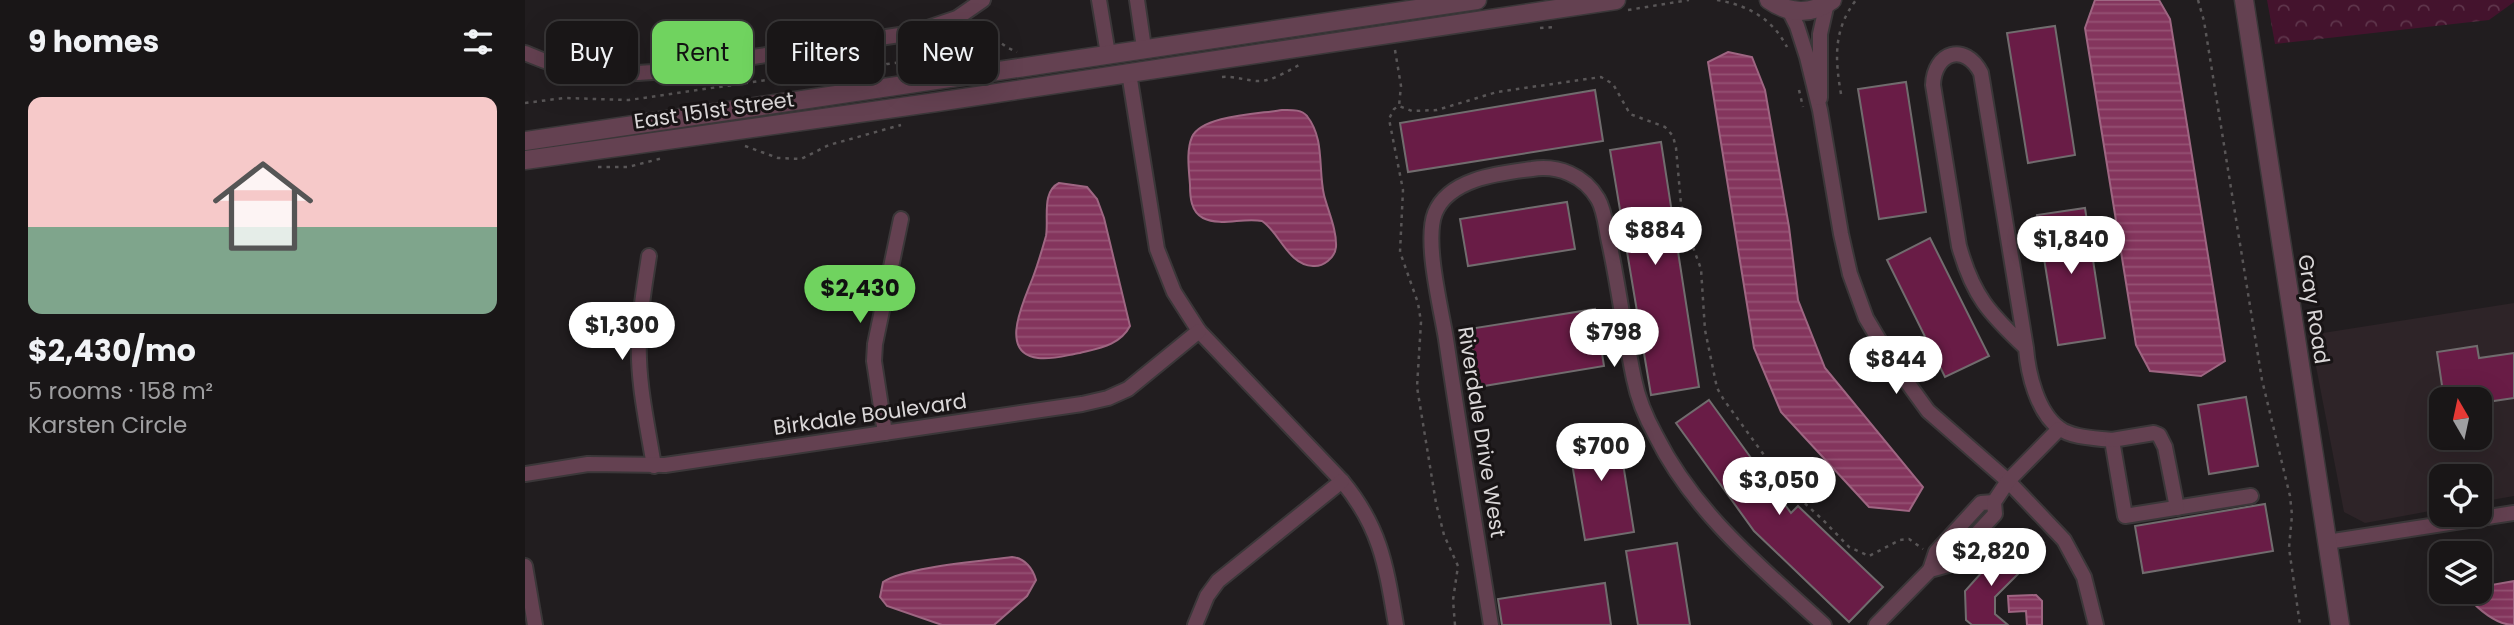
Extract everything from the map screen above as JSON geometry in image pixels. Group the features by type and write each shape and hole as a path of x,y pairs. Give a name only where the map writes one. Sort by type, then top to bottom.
{"street":[{"path":"525,53 580,71 627,74 653,72 913,33 957,18 983,0"},
{"path":"1099,0 1108,54"},
{"path":"1137,0 1144,48"},
{"name":"East 151st Street","path":"525,141 1477,0"},
{"name":"East 151st Street","path":"525,160 1616,0"},
{"path":"1769,0 1789,10 1809,10 1829,2"},
{"name":"Gray Road","path":"2244,0 2340,625"},
{"path":"1820,110 1820,34 1829,2"},
{"path":"1789,10 1807,57 1820,110 1850,274 1866,318 1928,411 2008,481 2046,519 2071,551 2089,590 2096,625"},
{"path":"2026,348 1999,324 1980,301 1959,246 1933,85 1933,72 1938,64 1952,54 1972,58 1981,73 2026,348 2032,386 2059,429 2112,440 2154,433 2159,435 2165,447 2177,508"},
{"path":"1129,73 1157,249 1174,292 1199,331 1360,503 1373,527 1387,570 1396,625"},
{"name":"Riverdale Drive West","path":"1491,625 1432,246 1432,227 1436,211 1458,188 1469,182 1500,173 1543,167 1559,169 1575,176 1589,187 1599,201 1636,390 1661,447 1688,490 1719,527 1824,625"},
{"path":"885,433 874,361 875,344 901,219"},
{"path":"649,256 639,353 640,377 654,466"},
{"name":"Birkdale Boulevard","path":"525,474 588,464 654,466 1082,404 1108,398 1128,389 1199,331"},
{"path":"1876,625 1931,565 1936,552 1982,503 1994,502 2008,481 2059,429"},
{"path":"2112,440 2125,516 2251,496"},
{"path":"1195,625 1207,596 1218,582 1342,481"},
{"path":"2327,542 2514,513"},
{"path":"525,566 535,625"}],"path":[{"path":"1717,0 1736,2 1760,15 1784,40 1792,57"},
{"path":"1841,94 1835,59 1837,36 1856,0"},
{"path":"2198,0 2206,34 2262,380 2290,496 2292,515 2289,548 2300,625"},
{"path":"525,103 564,98 640,99 815,73 862,74 887,64 925,58 951,38 980,32 990,34 1008,48 1025,53"},
{"path":"1395,46 1401,86 1399,106"},
{"path":"1455,625 1453,600 1458,566 1444,535 1436,503 1416,380 1421,322 1400,252 1403,194 1389,119 1394,108 1399,106 1412,111 1437,110 1497,92 1601,77 1613,84 1630,114 1669,130 1676,143 1679,192 1686,228 1701,269 1704,323 1717,388 1724,400 1784,484 1849,547 1869,556 1900,540 1909,539 1931,565"},
{"path":"1797,78 1801,104"}],"shaded area":[{"path":"2095,0 2159,0 2170,19 2225,361 2201,376 2150,371 2136,345 2085,28"},
{"path":"1728,52 1752,57 1765,90 1789,227 1798,300 1825,368 1923,487 1909,511 1869,507 1781,412 1754,348 1708,62"},
{"path":"1296,110 1305,114 1313,125 1319,144 1322,185 1334,227 1336,247 1331,258 1317,266 1297,260 1262,221 1210,221 1196,212 1191,199 1189,148 1192,137 1198,130 1219,120"},
{"path":"1059,183 1087,187 1097,199 1130,326 1121,338 1102,347 1059,357 1038,358 1026,354 1019,346 1017,324 1046,236 1048,199 1053,187"},
{"path":"2514,303 2514,496 2492,500 2492,464 2429,464 2429,511 2365,523 2344,512 2310,335"},
{"path":"1012,557 1021,559 1028,565 1036,580 1027,596 994,625 942,625 887,606 880,597 883,582 908,572"},
{"path":"2514,581 2514,625 2494,619 2475,604 2492,604 2492,585"},
{"path":"2036,595 2042,601 2042,625 2027,625 2026,611 2009,612 2008,596"}],"green space":[{"path":"2267,0 2514,2 2489,20 2275,44"}],"building":[{"path":"2055,26 2075,155 2028,163 2007,33"},
{"path":"1906,82 1926,212 1879,219 1858,89"},
{"path":"1595,90 1603,141 1408,172 1400,123"},
{"path":"1661,142 1699,387 1651,395 1610,150"},
{"path":"1567,202 1575,249 1468,266 1460,219"},
{"path":"2085,208 2105,338 2058,345 2037,215"},
{"path":"1930,238 1989,356 1945,377 1887,260"},
{"path":"1595,309 1604,366 1478,387 1469,329"},
{"path":"2477,346 2479,358 2514,353 2514,398 2492,401 2492,387 2442,387 2437,352"},
{"path":"2246,397 2258,466 2209,474 2198,405"},
{"path":"1709,400 1791,513 1798,506 1883,587 1849,622 1754,531 1676,423"},
{"path":"1617,426 1634,532 1585,540 1567,434"},
{"path":"2265,504 2273,551 2143,573 2135,526"},
{"path":"1677,543 1690,625 1638,625 1626,551"},
{"path":"2007,547 2027,565 1995,597 1995,614 2008,625 1972,625 1966,620 1965,591 1983,571 1980,568 1988,559 1991,561"},
{"path":"1605,583 1611,625 1502,625 1498,599"}]}
